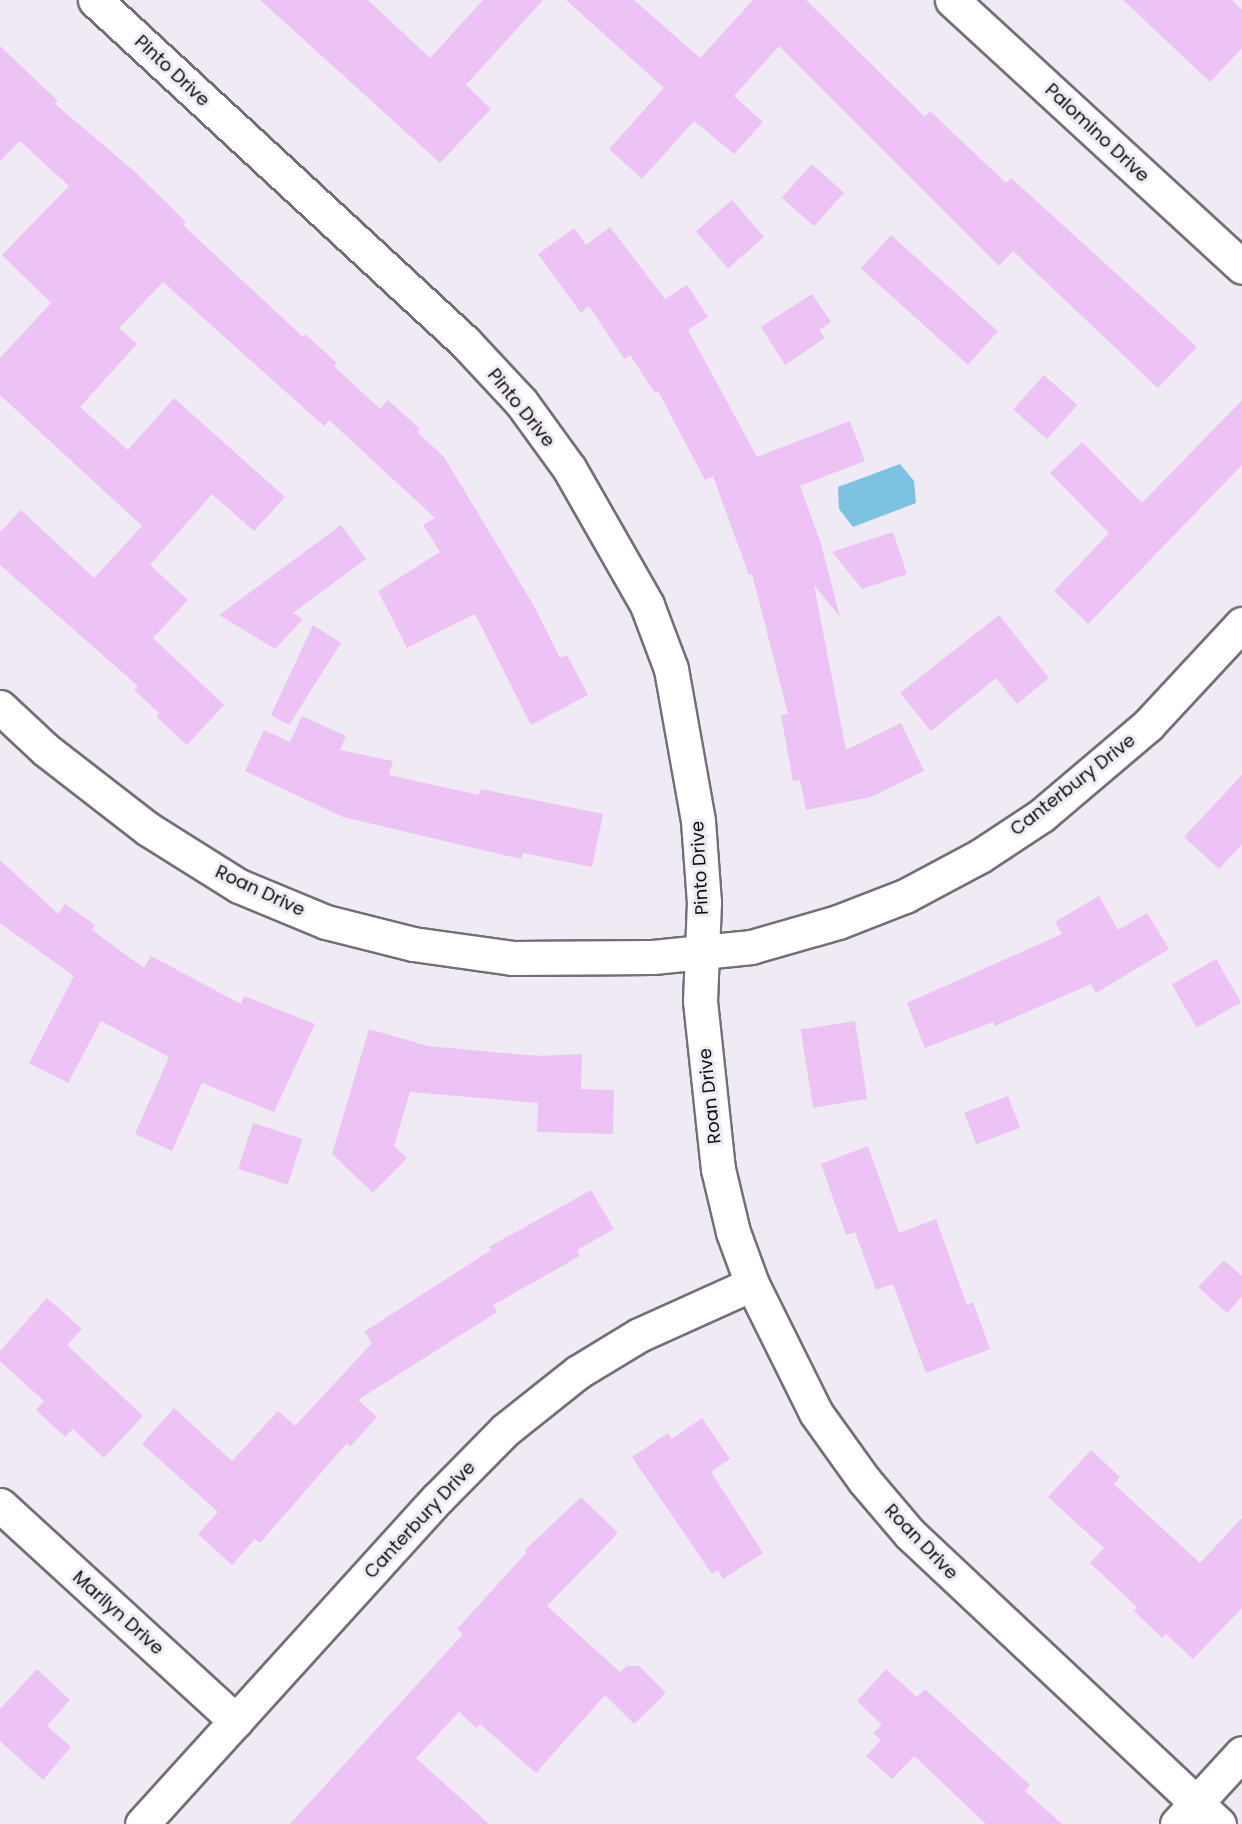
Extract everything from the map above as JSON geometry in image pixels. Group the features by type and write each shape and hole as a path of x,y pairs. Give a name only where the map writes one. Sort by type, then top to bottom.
{"street":[{"name":"Pinto Drive","path":"95,0 465,342 521,402 569,468 647,605 671,669 698,821 704,902 701,954"},
{"name":"Palomino Drive","path":"952,0 1242,267"},
{"name":"Canterbury Drive","path":"701,954 752,946 838,922 905,896 980,856 1041,815 1148,725 1242,624"},
{"name":"Roan Drive","path":"0,707 46,750 148,829 239,886 326,922 413,944 512,958 592,960 701,954 700,1001 718,1169 752,1284 816,1413 864,1480 910,1534 1197,1817"},
{"name":"Canterbury Drive","path":"142,1824 438,1498 505,1430 578,1372 639,1335 752,1284"},
{"name":"Marilyn Drive","path":"0,1505 236,1721"},
{"path":"1197,1817 1242,1753"}],"water":[{"path":"900,464 914,481 916,503 853,527 839,509 838,487"}],"building":[{"path":"260,0 368,0 430,58 483,0 543,0 466,85 491,109 440,163"},
{"path":"566,0 634,0 700,58 753,0 806,0 925,117 930,111 1006,183 1011,178 1197,347 1158,388 1013,251 999,266 779,46 734,96 763,122 734,154 694,121 642,179 609,149 664,88"},
{"path":"1123,0 1232,0 1242,10 1242,48 1210,82"},
{"path":"0,46 58,101 55,104 134,171 186,222 183,225 303,337 305,334 337,363 334,366 380,409 388,400 420,429 417,432 444,457 534,606 560,658 567,655 588,695 531,725 475,614 407,648 378,591 440,552 423,525 435,518 329,420 324,426 163,282 119,328 137,344 80,407 128,450 174,398 285,497 254,531 212,494 150,565 188,600 153,638 224,705 187,745 156,716 159,713 134,690 138,686 0,565 0,532 21,510 94,578 142,526 0,395 0,358 51,303 2,255 69,186 20,141 0,161"},
{"path":"812,164 844,193 814,226 782,197"},
{"path":"732,200 764,237 728,268 696,231"},
{"path":"610,227 665,299 687,285 708,317 688,330 757,457 850,421 865,461 800,486 821,544 840,617 814,585 846,750 901,723 924,771 871,797 806,810 800,780 793,781 781,715 788,714 752,574 749,575 713,476 705,480 658,391 655,393 630,355 624,359 589,306 581,313 538,254 574,228 586,245"},
{"path":"891,235 998,331 968,365 861,268"},
{"path":"812,294 831,322 819,330 825,338 785,365 761,327"},
{"path":"1044,375 1077,405 1047,439 1013,409"},
{"path":"1242,400 1242,465 1088,624 1054,591 1109,533 1050,473 1082,442 1142,503"},
{"path":"341,525 366,559 293,613 303,619 275,649 219,615"},
{"path":"893,532 907,574 862,589 832,552"},
{"path":"999,615 1049,678 1017,704 996,678 931,731 900,693"},
{"path":"313,625 341,643 289,725 271,715"},
{"path":"302,716 346,736 340,750 393,761 389,775 479,795 481,789 603,814 592,867 523,853 521,859 343,817 245,771 264,730 290,742"},
{"path":"1242,775 1242,844 1219,869 1184,837"},
{"path":"0,860 58,914 65,904 95,925 92,930 144,968 151,956 241,1004 244,996 315,1024 274,1112 202,1083 172,1151 135,1134 169,1057 101,1021 68,1083 29,1063 74,976 0,923"},
{"path":"1099,896 1118,930 1147,913 1169,949 1096,993 1091,984 995,1026 993,1022 925,1048 907,1003 1062,934 1055,922"},
{"path":"1216,959 1241,1002 1197,1028 1172,985"},
{"path":"855,1021 867,1099 813,1108 801,1030"},
{"path":"369,1029 428,1046 539,1056 582,1054 581,1089 614,1090 613,1134 537,1132 538,1103 410,1092 394,1146 407,1158 373,1193 332,1154"},
{"path":"1008,1096 1020,1128 976,1145 964,1113"},
{"path":"253,1123 302,1139 288,1185 238,1169"},
{"path":"868,1146 899,1233 936,1219 967,1305 973,1302 990,1349 926,1373 893,1284 876,1290 855,1232 846,1235 821,1164"},
{"path":"591,1190 614,1229 577,1250 580,1256 493,1305 497,1312 358,1400 377,1417 350,1447 347,1443 260,1543 255,1539 232,1565 198,1534 218,1512 142,1444 174,1408 232,1461 278,1411 295,1426 372,1343 364,1332 491,1250 489,1247"},
{"path":"1224,1260 1242,1276 1242,1296 1227,1313 1198,1287"},
{"path":"47,1298 82,1329 67,1345 143,1416 104,1458 73,1429 65,1437 36,1410 44,1401 0,1361 0,1351"},
{"path":"702,1418 730,1459 711,1472 763,1553 723,1579 718,1570 712,1574 632,1457 668,1433 672,1439"},
{"path":"1091,1450 1120,1477 1114,1484 1200,1563 1242,1518 1242,1608 1193,1659 1166,1634 1162,1638 1134,1611 1137,1607 1090,1563 1104,1548 1048,1497"},
{"path":"581,1497 618,1533 547,1606 620,1672 627,1666 639,1666 666,1693 634,1724 605,1695 536,1773 480,1724 476,1728 459,1712 416,1758 489,1824 290,1824 463,1634 457,1629 527,1552 525,1550"},
{"path":"37,1669 70,1700 47,1726 71,1747 43,1780 0,1741 0,1709"},
{"path":"886,1669 917,1697 925,1689 1030,1785 1025,1791 1062,1824 986,1824 914,1756 892,1779 866,1756 881,1740 873,1733 882,1725 857,1701"}]}
